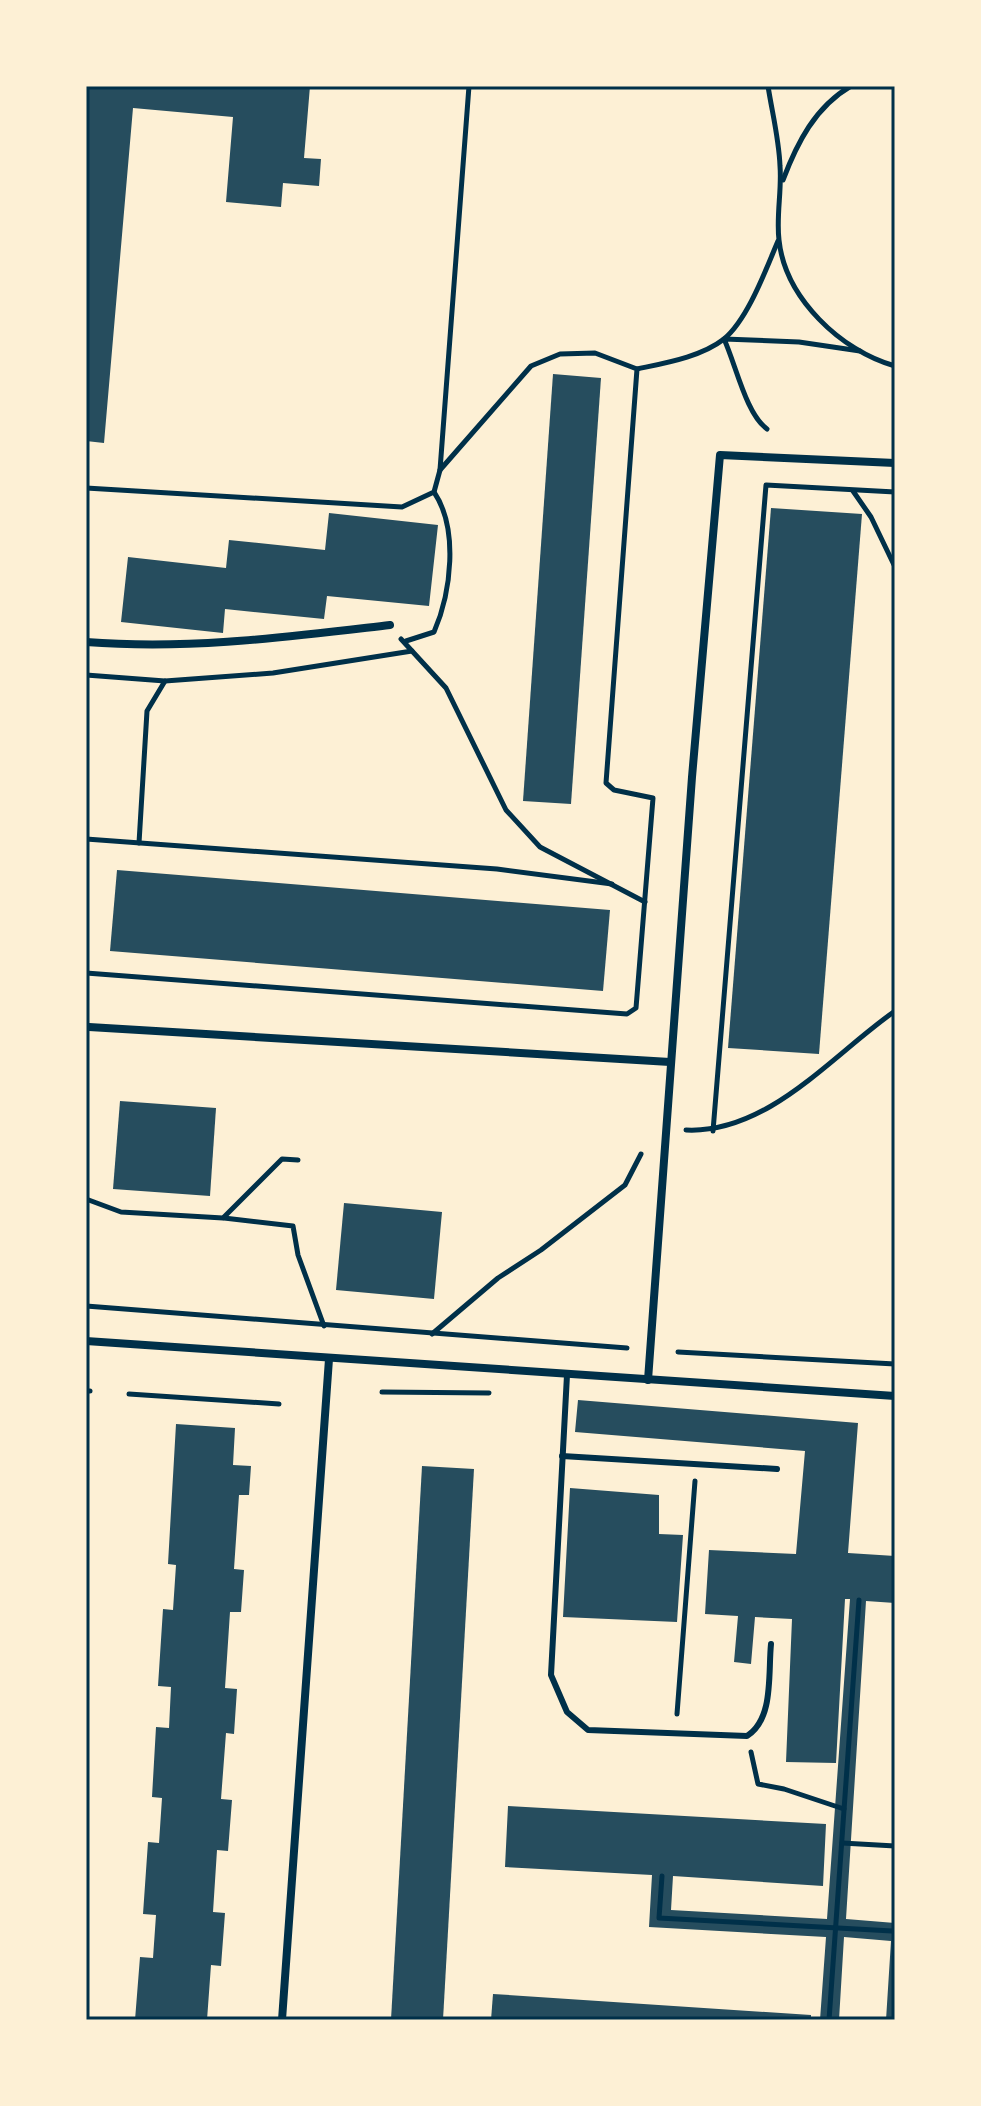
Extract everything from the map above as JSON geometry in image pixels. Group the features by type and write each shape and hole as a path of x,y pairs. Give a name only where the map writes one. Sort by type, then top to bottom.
{"street":[{"path":"648,1380 670,1062 720,455 895,463"},
{"path":"86,642 147,647 213,646 390,625"},
{"path":"89,1027 670,1062"},
{"path":"86,1341 895,1396"},
{"path":"282,2020 329,1359"}],"lane":[{"path":"567,1375 551,1675 567,1712 588,1730 747,1736 759,1729 765,1715 771,1644"},
{"path":"562,1456 777,1469"}],"path":[{"path":"86,488 402,507 434,492 440,470 469,86"},
{"path":"768,86 781,185 779,241 789,280 809,309 844,339 895,366"},
{"path":"781,185 800,137 826,106 851,86"},
{"path":"724,339 758,287 779,241"},
{"path":"440,470 531,366 560,354 595,353 637,369 679,359 724,339 811,344 868,353"},
{"path":"724,339 740,371 744,396 759,423 767,429"},
{"path":"86,973 627,1014 636,1008 653,798 614,790 606,783 637,369"},
{"path":"713,1131 766,485 895,492"},
{"path":"853,490 871,517 895,567"},
{"path":"403,642 434,632 444,608 448,560 445,508 434,492"},
{"path":"390,625 446,688 506,810 540,847 645,902"},
{"path":"86,675 165,681 273,673 412,651"},
{"path":"139,843 147,711 165,681"},
{"path":"86,839 497,869 612,884"},
{"path":"666,1129 713,1131 747,1121 895,1011"},
{"path":"432,1334 498,1278 541,1250 625,1185 641,1154"},
{"path":"223,1218 282,1159 298,1160"},
{"path":"86,1199 121,1212 293,1226 298,1255 324,1326"},
{"path":"86,1306 627,1348"},
{"path":"678,1352 895,1364"},
{"path":"129,1394 279,1404"},
{"path":"675,1734 697,1464"},
{"path":"829,2020 859,1600"},
{"path":"747,1736 758,1784 784,1789 844,1809"},
{"path":"842,1843 895,1846"},
{"path":"662,1876 659,1918 892,1931"}],"building":[{"path":"86,86 310,86 304,158 321,159 319,186 283,183 281,207 226,202 233,117 133,108 104,443 86,441"},
{"path":"553,374 601,378 571,804 523,801"},
{"path":"771,508 862,514 819,1054 728,1048"},
{"path":"329,513 438,525 429,606 327,596 324,619 225,609 223,633 121,622 128,557 226,568 229,540 325,550"},
{"path":"117,870 610,910 603,991 110,951"},
{"path":"120,1101 216,1108 210,1196 113,1189"},
{"path":"344,1203 442,1212 434,1299 336,1290"},
{"path":"578,1400 858,1423 848,1553 895,1556 895,1603 866,1601 846,1919 895,1923 895,2020 886,2020 891,1941 844,1937 839,2020 820,2020 826,1937 649,1927 652,1875 505,1867 508,1806 826,1824 823,1886 673,1876 671,1910 827,1919 850,1599 845,1599 836,1763 786,1762 792,1619 755,1617 751,1664 734,1662 738,1616 705,1614 709,1550 796,1554 805,1451 575,1432"},
{"path":"176,1424 235,1428 233,1465 251,1466 249,1495 239,1495 234,1569 244,1570 241,1612 230,1612 225,1688 237,1689 234,1734 226,1733 221,1799 232,1800 228,1851 217,1850 213,1912 225,1913 221,1966 211,1965 207,2020 135,2020 140,1957 153,1958 156,1915 143,1914 148,1842 159,1843 162,1798 152,1797 156,1727 169,1728 171,1687 158,1686 163,1609 173,1610 176,1565 168,1564"},
{"path":"422,1466 474,1469 443,2020 391,2020"},
{"path":"570,1488 659,1495 659,1534 683,1535 677,1622 563,1617"},
{"path":"493,1994 811,2015 811,2020 491,2020"}]}
